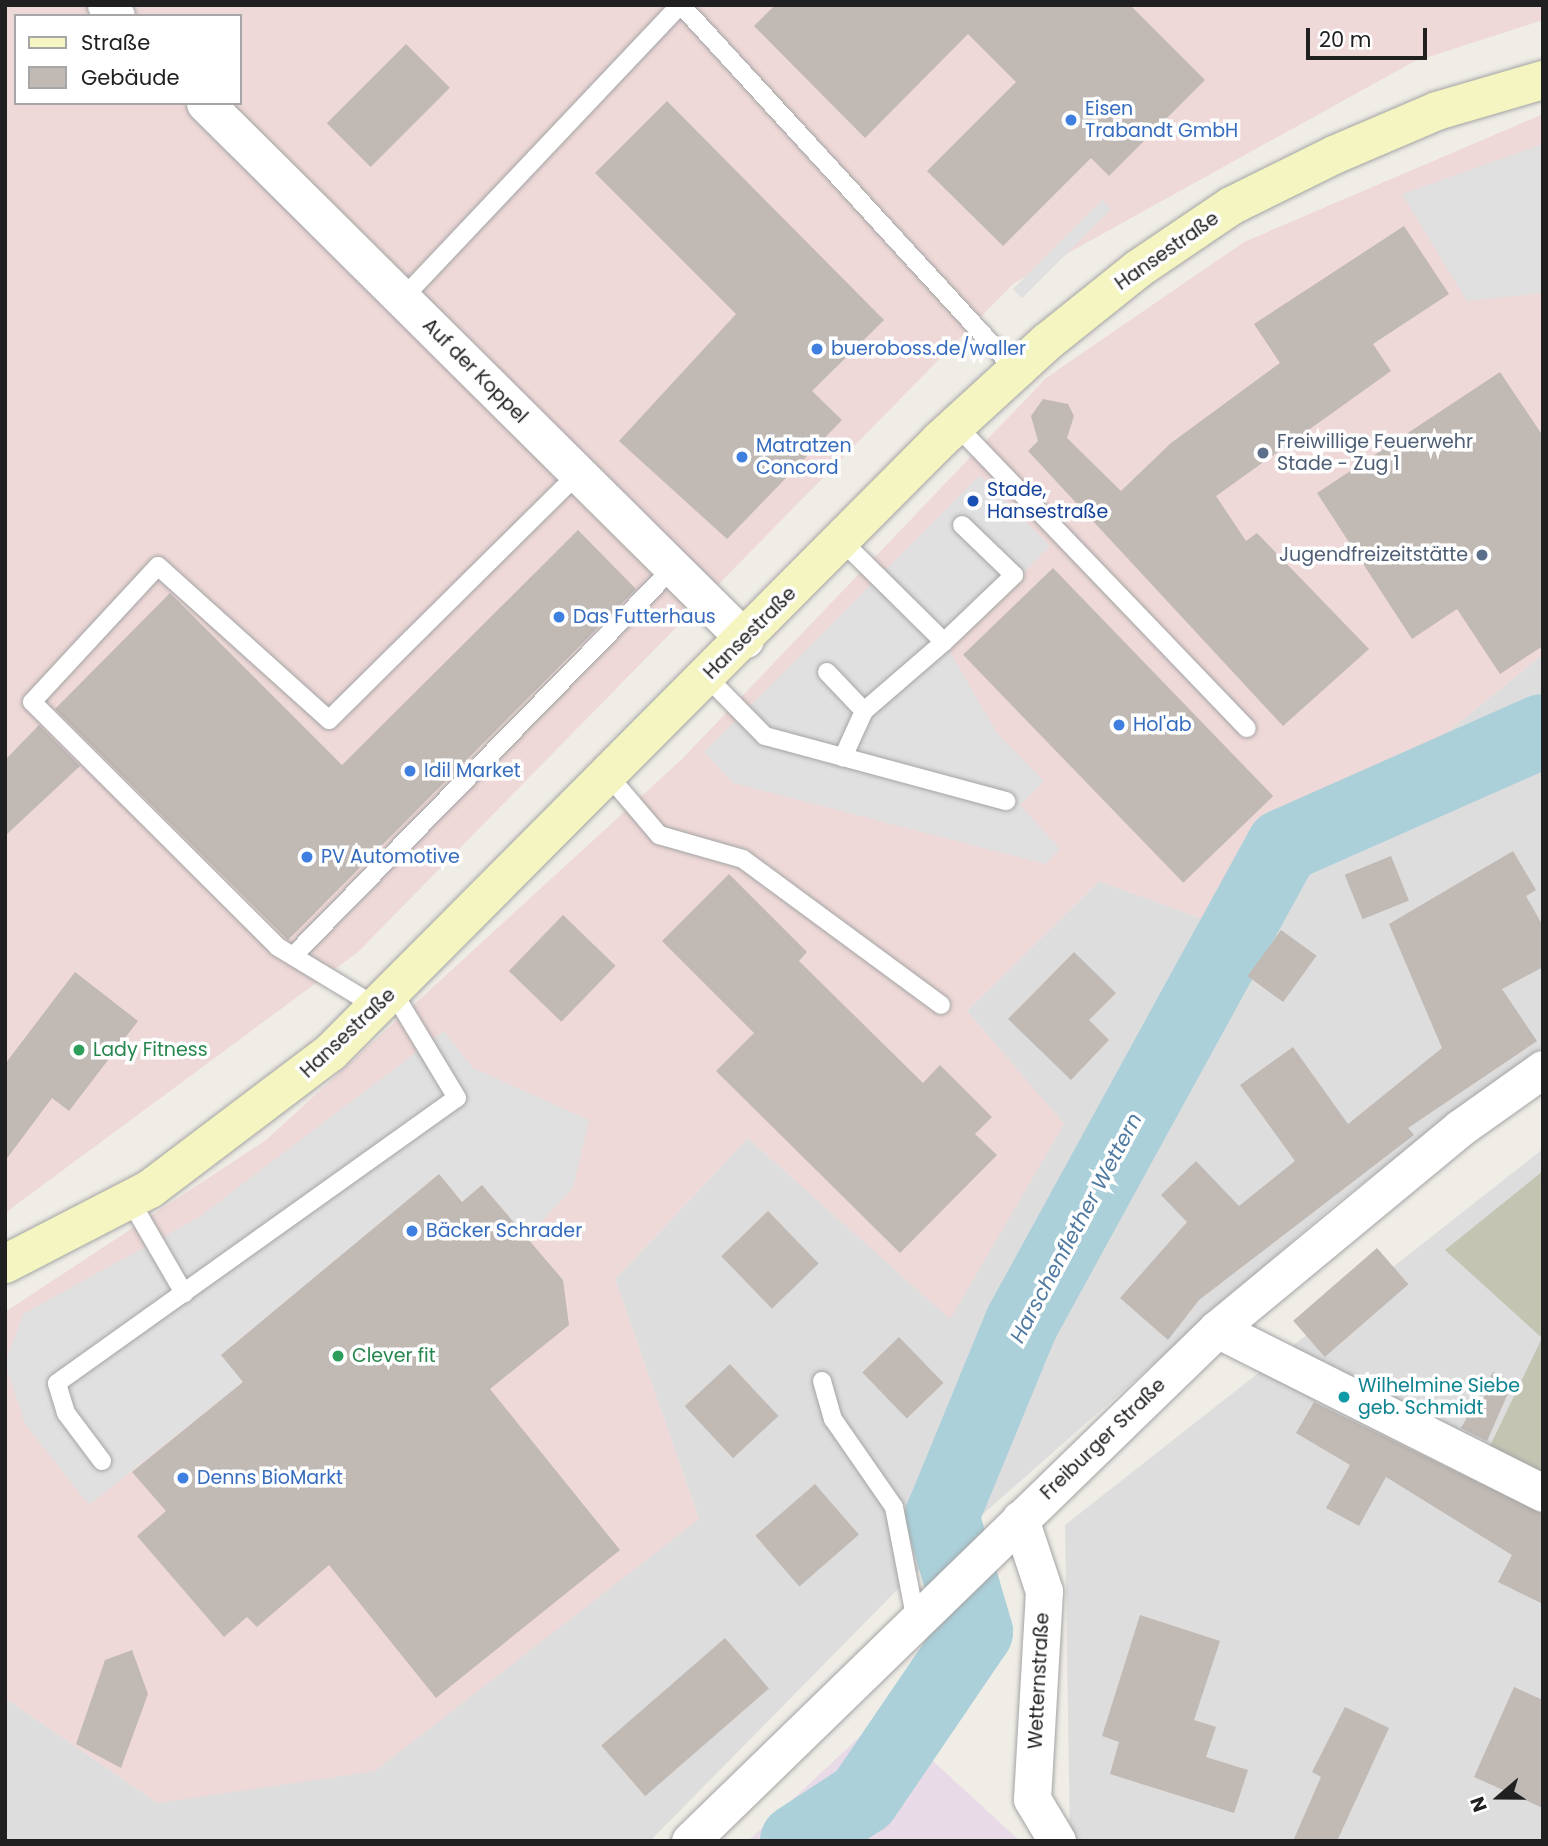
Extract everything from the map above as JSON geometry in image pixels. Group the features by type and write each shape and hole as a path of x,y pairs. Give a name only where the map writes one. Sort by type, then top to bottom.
{"main road":[{"name":"Hansestraße","path":"5,1264 130,1200 206,1152 385,999 956,425 1016,370 1138,270 1231,206 1437,111 1543,80"}],"street":[{"name":"Auf der Koppel","path":"207,105 745,639"},
{"name":"Freiburger Straße","path":"690,1841 915,1616 1217,1329 1460,1128 1543,1069"},
{"path":"1217,1329 1543,1493"},
{"name":"Wetternstraße","path":"1020,1519 1044,1591 1032,1799 1056,1841"}],"lane":[{"path":"402,299 681,5 1016,370"},
{"path":"956,425 1247,728"},
{"path":"102,1461 66,1413 57,1383 457,1098 385,999 293,956 32,702 159,565 329,720 578,474"},
{"path":"843,757 864,711 944,642 1014,575 962,525"},
{"path":"841,540 944,642"},
{"path":"293,956 673,568"},
{"path":"827,671 864,711"},
{"path":"707,677 765,736 1006,801"},
{"path":"608,775 659,835 743,859 941,1005"},
{"path":"130,1200 184,1293"},
{"path":"822,1381 839,1430 894,1507 915,1616"}],"shaded area":[{"path":"5,5 1543,5 1543,20 1413,62 1014,283 358,952 5,1213"},
{"path":"1543,114 1543,654 1214,923 1099,881 967,1011 1064,1124 950,1319 748,1138 615,1279 699,1519 375,1771 158,1803 5,1698 5,1312 266,1140 682,759 1046,378 1244,242"},
{"path":"1543,144 1543,293 1467,301 1402,194"},
{"path":"1102,200 1111,209 1022,298 1013,289"},
{"path":"980,475 1050,546 949,650 997,733 1044,781 1020,805 1060,849 1045,864 733,783 704,752"},
{"path":"1543,654 1543,1047 1334,1205 899,1588 650,1841 5,1841 5,1698 158,1803 699,1519 615,1279 748,1138 950,1318 1063,1124 967,1011 1099,881 1214,923"},
{"path":"444,1031 473,1068 589,1120 573,1188 526,1238 482,1185 462,1202 439,1174 222,1354 243,1382 89,1505 25,1424 5,1363 23,1314 199,1217"},
{"path":"1543,1149 1543,1841 1070,1841 1065,1525"},
{"path":"1543,1171 1543,1477 1488,1450 1542,1338 1445,1250"},
{"path":"883,1715 1020,1841 748,1841"}],"building":[{"name":"Eisen Trabandt GmbH","path":"775,5 1130,5 1205,80 1109,176 1091,158 1003,246 927,171 1016,82 968,34 865,138 754,26"},
{"path":"406,44 450,88 371,167 327,123"},
{"path":"667,101 884,320 812,391 842,420 727,539 619,441 736,314 595,173"},
{"path":"1404,226 1449,294 1373,344 1391,371 1216,496 1246,541 1257,533 1369,649 1283,726 1028,451 1038,441 1031,416 1043,399 1068,404 1074,416 1067,438 1121,491 1171,443 1280,363 1254,324"},
{"name":"Jugendfreizeitstätte","path":"1500,372 1543,436 1543,646 1500,674 1457,609 1412,639 1317,493"},
{"path":"578,530 636,589 288,940 55,709 170,593 342,765"},
{"name":"Hol'ab","path":"1053,568 1273,796 1183,883 963,655"},
{"path":"39,725 80,766 5,836 5,760"},
{"path":"1513,851 1536,890 1526,896 1543,926 1543,967 1502,989 1537,1041 1408,1128 1414,1135 1199,1300 1168,1340 1120,1298 1187,1222 1161,1195 1196,1161 1239,1206 1295,1161 1240,1085 1293,1047 1348,1124 1442,1048 1389,924"},
{"path":"1391,856 1409,901 1363,919 1345,875"},
{"path":"729,874 807,952 799,961 923,1083 940,1065 992,1117 975,1134 997,1155 900,1253 716,1071 754,1033 662,941"},
{"path":"563,915 616,966 561,1022 509,971"},
{"path":"1281,930 1317,956 1283,1002 1247,976"},
{"path":"1074,952 1116,993 1089,1020 1109,1040 1071,1080 1008,1019"},
{"path":"75,972 138,1021 69,1111 52,1098 5,1161 5,1064"},
{"path":"439,1174 462,1202 482,1185 563,1280 569,1325 490,1389 620,1550 436,1698 329,1565 257,1627 247,1617 224,1637 137,1536 166,1511 132,1472 243,1382 221,1355"},
{"path":"768,1211 819,1264 772,1309 721,1256"},
{"path":"1377,1248 1408,1284 1325,1357 1293,1321"},
{"path":"899,1337 943,1383 907,1418 862,1372"},
{"path":"730,1364 778,1416 733,1458 685,1406"},
{"path":"1493,1372 1513,1382 1487,1441 1461,1428"},
{"path":"1314,1402 1543,1514 1543,1604 1498,1582 1512,1555 1386,1477 1359,1526 1326,1508 1350,1465 1296,1433"},
{"path":"815,1484 859,1535 799,1586 755,1536"},
{"path":"1140,1615 1220,1641 1194,1720 1216,1727 1206,1757 1248,1770 1234,1813 1110,1774 1119,1742 1102,1736"},
{"path":"725,1638 769,1689 645,1796 601,1746"},
{"path":"132,1650 148,1694 121,1768 76,1744 105,1660"},
{"path":"1514,1687 1543,1700 1543,1808 1474,1777"},
{"path":"1345,1707 1389,1728 1337,1841 1293,1841 1321,1777 1312,1772"}],"waterway":[{"name":"Harschenflether Wettern","path":"797,1841 863,1798 976,1632 942,1516 1021,1324 1283,846 1543,731"}],"place":[{"name":"Eisen Trabandt GmbH","path":"1071,120"},
{"name":"bueroboss.de/waller","path":"817,349"},
{"name":"Freiwillige Feuerwehr Stade - Zug 1","path":"1263,453"},
{"name":"Matratzen Concord","path":"742,457"},
{"name":"Stade, Hansestraße","path":"973,501"},
{"name":"Jugendfreizeitstätte","path":"1482,555"},
{"name":"Das Futterhaus","path":"559,617"},
{"name":"Hol'ab","path":"1119,725"},
{"name":"Idil Market","path":"410,771"},
{"name":"PV Automotive","path":"307,857"},
{"name":"Lady Fitness","path":"79,1050"},
{"name":"Bäcker Schrader","path":"412,1231"},
{"name":"Clever fit","path":"338,1356"},
{"name":"Wilhelmine Siebe geb. Schmidt","path":"1344,1397"},
{"name":"Denns BioMarkt","path":"183,1478"}]}
